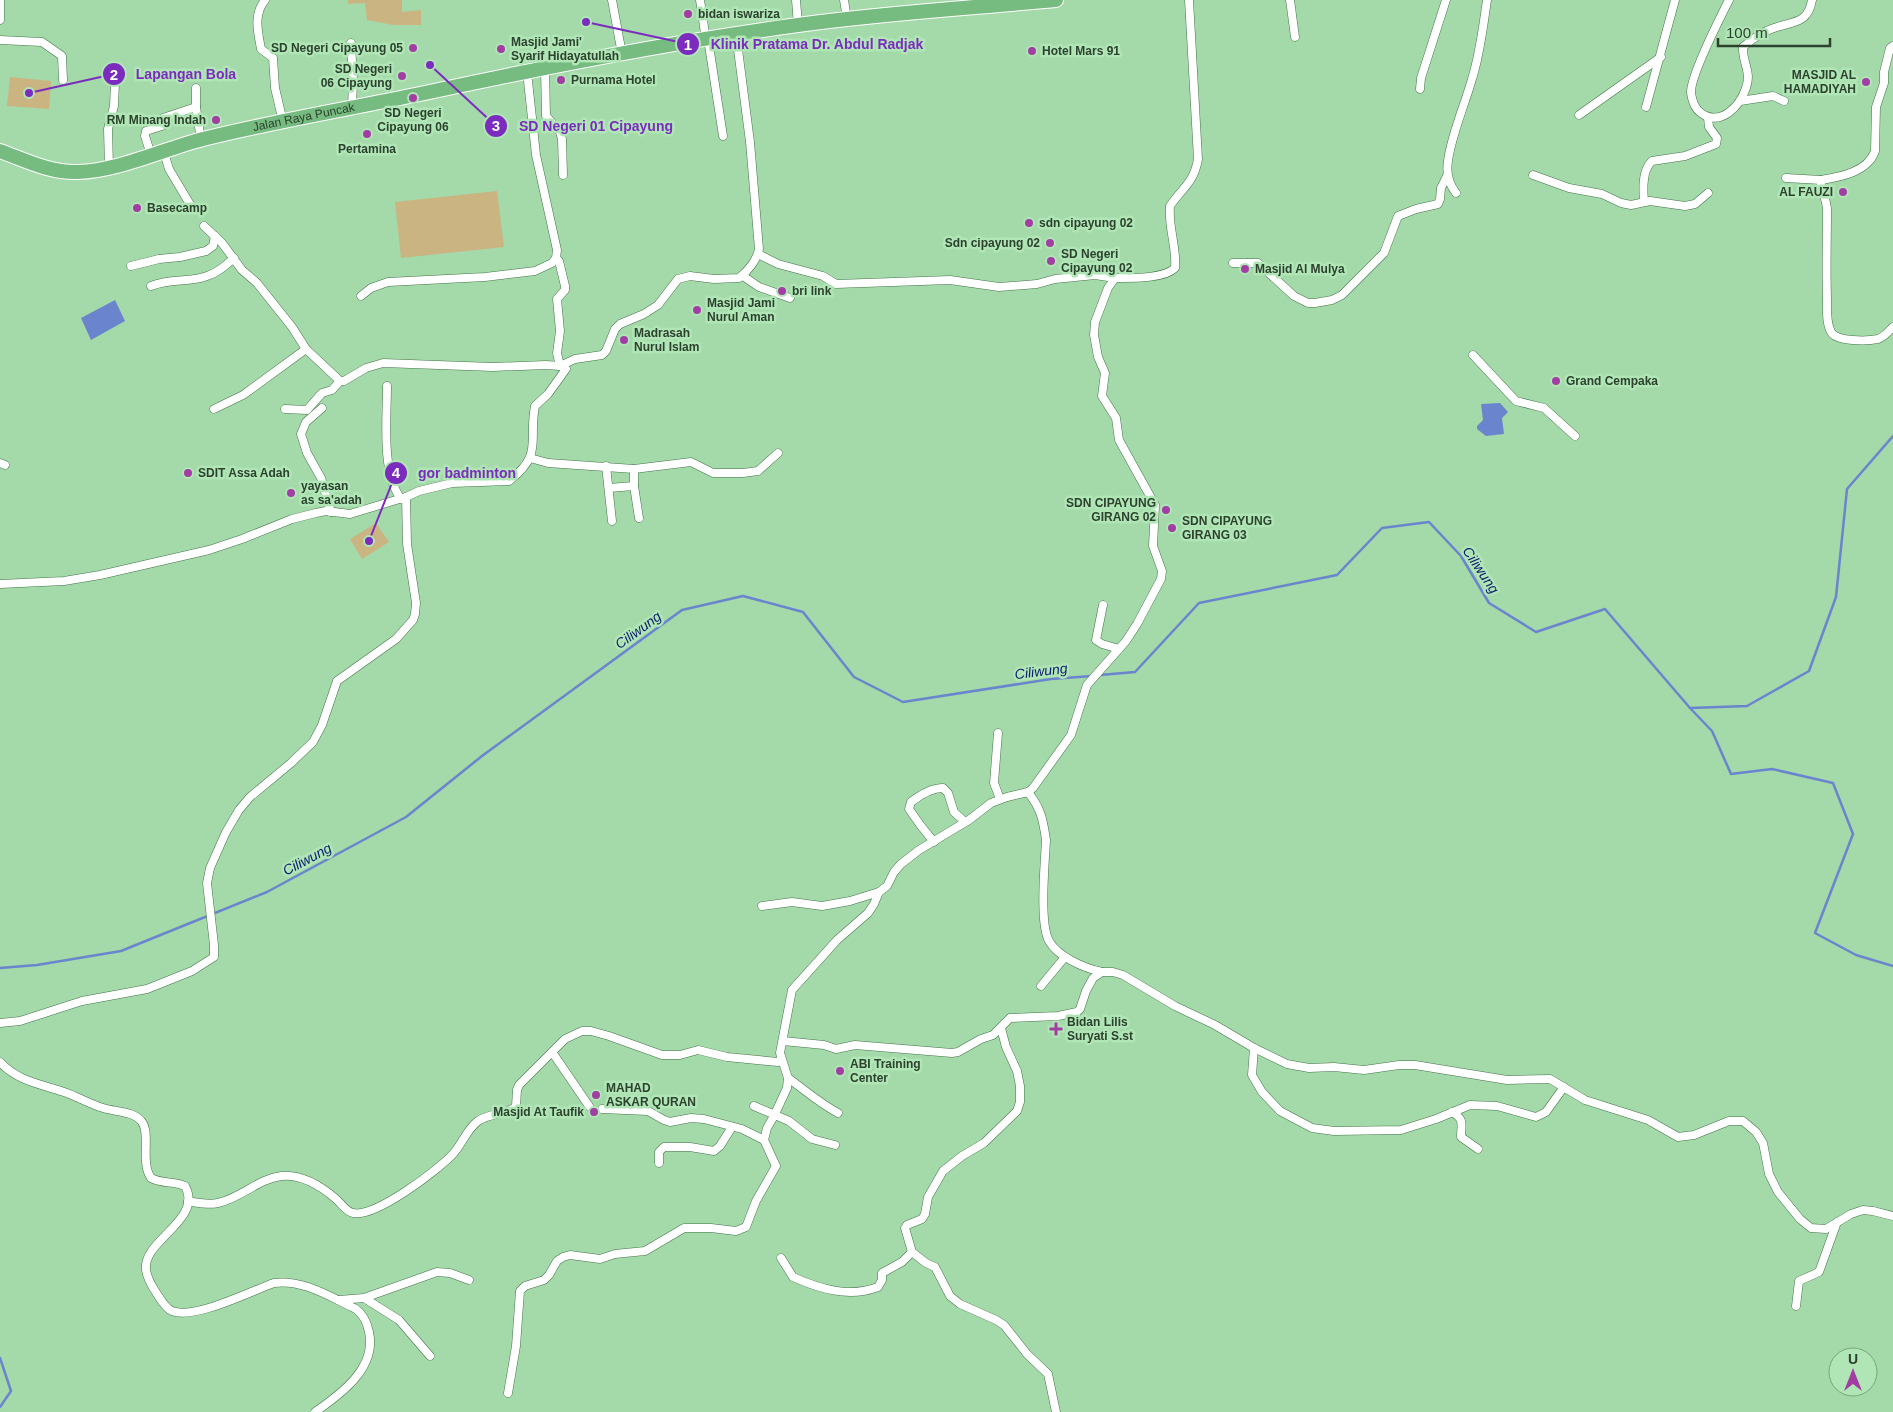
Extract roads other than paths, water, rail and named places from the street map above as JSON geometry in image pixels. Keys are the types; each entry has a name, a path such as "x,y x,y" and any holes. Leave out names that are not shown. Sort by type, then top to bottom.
{"highway":[{"name":"Jalan Raya Puncak","path":"0,151 47,168 66,172 91,171 201,140 545,68 622,54 798,25 1056,0"}],"street":[{"path":"0,0 0,20"},
{"path":"265,0 259,7 257,21 259,40 261,49 274,58 275,88 283,122"},
{"path":"612,0 622,54"},
{"path":"700,0 723,136"},
{"path":"796,0 798,25"},
{"path":"844,0 847,19"},
{"path":"758,254 778,264 823,276 836,284 950,280 999,287 1037,284 1055,279 1096,275 1115,278 1146,277 1171,271 1176,268 1175,252 1170,232 1170,206 1188,185 1196,168 1198,158 1189,0"},
{"path":"1290,0 1295,37"},
{"path":"1420,89 1421,78 1446,0"},
{"path":"1233,263 1258,263 1294,296 1308,303 1332,300 1342,295 1384,252 1398,216 1416,208 1438,204 1441,188 1447,176 1448,160 1480,46 1487,0"},
{"path":"1646,108 1675,0"},
{"path":"1729,0 1694,80 1691,91 1698,111 1708,118 1718,118 1740,102 1773,96 1784,101"},
{"path":"1740,102 1749,78 1748,69 1743,58 1743,47 1771,28 1800,21 1807,15 1812,0"},
{"path":"560,366 575,359 602,355 606,351 615,329 620,324 644,314 658,305 678,278 690,276 714,279 739,278 749,269 758,254 750,142 736,34"},
{"path":"0,40 46,43 62,56 63,80"},
{"path":"350,43 353,80 352,108"},
{"path":"1786,178 1821,180 1845,176 1868,163 1874,156 1876,107 1884,83 1884,72 1890,48 1893,46"},
{"path":"1579,114 1661,57"},
{"path":"545,68 546,116 560,132 562,138 563,175"},
{"path":"361,296 370,288 388,282 485,277 525,272 547,266 556,258 557,250 536,154 527,72"},
{"path":"109,167 108,129 114,106 115,82"},
{"path":"196,88 196,107 201,140"},
{"path":"151,155 145,136 146,131 166,125 163,118 196,107"},
{"path":"1644,202 1643,188 1647,168 1652,161 1685,156 1716,144 1717,138 1708,127 1708,118"},
{"path":"166,156 169,169 191,206"},
{"path":"1533,175 1569,188 1602,194 1626,204 1635,205 1650,200 1685,206 1695,204 1708,193"},
{"path":"1447,176 1451,187 1456,193"},
{"path":"1821,180 1820,186 1827,207 1826,284 1830,331 1833,336 1841,339 1867,340 1878,339 1893,327"},
{"path":"204,226 216,236 242,270 257,283 284,316 306,349 340,381"},
{"path":"132,266 206,251 213,246 216,236"},
{"path":"151,286 168,280 205,277 217,272 234,258"},
{"path":"556,258 559,261 565,286 565,290 557,299 560,331 557,353 560,366"},
{"path":"742,276 759,287 790,298"},
{"path":"762,906 792,902 822,906 850,901 878,892 887,886 894,872 901,864 986,806 1000,799 1028,792 1048,769 1071,735 1087,685 1138,624 1162,574 1153,546 1156,505 1119,440 1116,418 1102,396 1105,373 1098,357 1094,335 1095,322 1108,288 1115,278"},
{"path":"214,410 243,395 306,349"},
{"path":"1473,355 1516,401 1544,408 1575,436"},
{"path":"0,584 64,581 100,575 209,550 292,519 316,513 350,514 403,498 418,491 452,483 509,481 530,458 534,446 535,406 548,394 566,370 560,366 546,364 493,367 383,363 366,368 344,381 340,381 332,390 322,393 307,410 285,409"},
{"path":"0,1023 20,1021 82,1002 147,990 181,976 214,957 207,883 210,868 226,832 239,810 255,793 313,742 322,725 337,681 396,639 413,620 415,614 416,604 406,544 403,498 392,485 389,465 387,386"},
{"path":"322,408 306,422 302,434 307,453 321,478 331,512"},
{"path":"530,458 548,463 634,469 690,462 713,473 758,472 778,453"},
{"path":"606,466 612,521"},
{"path":"634,469 638,518"},
{"path":"608,488 634,486"},
{"path":"1103,605 1096,640 1102,644 1119,649"},
{"path":"998,733 994,783 1000,799"},
{"path":"934,842 909,809 911,802 916,798 935,789 943,788 948,792 954,812 965,822"},
{"path":"1028,792 1039,807 1046,840 1044,912 1046,934 1051,944 1066,957 1092,970 1124,975 1175,1006 1215,1025 1254,1048 1288,1064 1302,1068 1334,1067 1370,1070 1399,1065 1415,1065 1507,1080 1550,1079 1592,1103 1648,1120 1678,1137 1694,1135 1728,1121 1743,1121 1756,1132 1763,1143 1769,1174 1774,1185 1805,1225 1818,1230 1826,1229 1851,1214 1863,1210 1893,1216"},
{"path":"508,1393 516,1346 519,1295 522,1288 544,1280 562,1256 600,1258 615,1254 645,1251 684,1228 711,1228 736,1231 744,1229 756,1200 776,1166 764,1140 766,1128 786,1093 788,1078 781,1059 780,1049 792,990 832,946 868,913 874,904 878,892"},
{"path":"1041,986 1066,957"},
{"path":"782,1041 824,1045 836,1049 855,1045 958,1052 981,1039 993,1035 1012,1017 1058,1016 1077,1012 1091,982 1102,972"},
{"path":"1001,1028 1006,1047 1017,1071 1020,1086 1020,1102 1017,1112 984,1143 943,1170 928,1197 925,1214 922,1218 907,1224 905,1228 912,1252 926,1263 935,1267 943,1284 954,1300 999,1322 1027,1354 1048,1374 1056,1412"},
{"path":"188,1201 210,1204 220,1202 266,1180 286,1176 304,1179 315,1184 351,1213 358,1214 370,1211 394,1198 441,1166 454,1153 470,1129 479,1120 492,1114 515,1108 516,1090 519,1085 571,1035 582,1031 591,1031 609,1036 662,1055 680,1055 698,1050 759,1061 778,1062 781,1059"},
{"path":"1254,1048 1252,1075 1262,1092 1280,1111 1312,1128 1334,1131 1402,1130 1436,1119 1465,1106 1483,1105 1504,1108 1536,1118 1546,1112 1564,1087"},
{"path":"552,1052 589,1106"},
{"path":"0,1062 14,1074 28,1081 66,1093 99,1107 126,1113 138,1119 145,1128 145,1158 148,1175 158,1181 178,1183 186,1186 188,1201 182,1218 154,1249 146,1266 147,1275 155,1291 169,1309 181,1313 200,1311 266,1285 284,1282 304,1285 356,1308 365,1318 370,1339 364,1366 352,1382 315,1412"},
{"path":"788,1078 816,1100 838,1113"},
{"path":"754,1106 792,1124 812,1139 835,1145"},
{"path":"602,1110 648,1111 666,1121 696,1119 732,1127 764,1140"},
{"path":"1452,1112 1460,1117 1462,1122 1461,1138 1478,1149"},
{"path":"658,1162 659,1152 664,1147 690,1147 714,1150 720,1146 732,1127"},
{"path":"1796,1306 1799,1281 1819,1272 1837,1222"},
{"path":"781,1258 793,1277 831,1291 843,1293 869,1291 878,1287 882,1280 882,1273 902,1262 912,1252"},
{"path":"338,1300 364,1298 437,1272 450,1273 469,1280"},
{"path":"364,1298 399,1320 430,1356"}],"water":[{"path":"115,300 125,321 91,340 81,318"},
{"path":"1500,403 1508,412 1502,418 1504,434 1486,436 1477,429 1477,426 1483,420 1481,404"}],"waterway":[{"name":"Ciliwung","path":"1100,675 1135,672 1199,603 1337,575 1382,528 1429,522 1461,556 1489,603 1536,632 1605,609 1690,708 1747,706 1809,671 1836,597 1847,489 1893,436"},
{"name":"Ciliwung","path":"0,968 37,965 121,951 267,892 406,817 482,756 682,610 743,596 803,612 854,677 903,702 1051,679 1092,676"},
{"path":"1690,708 1712,731 1731,774 1772,769 1833,783 1853,834 1815,933 1856,955 1893,966"},
{"path":"0,1358 11,1391 0,1407"}],"place":[{"name":"bidan iswariza","path":"688,14"},
{"name":"Klinik Pratama Dr. Abdul Radjak","path":"586,22"},
{"name":"SD Negeri Cipayung 05","path":"413,48"},
{"name":"Masjid Jami' Syarif Hidayatullah","path":"501,49"},
{"name":"Hotel Mars 91","path":"1032,51"},
{"name":"SD Negeri 01 Cipayung","path":"430,65"},
{"name":"SD Negeri 06 Cipayung","path":"402,76"},
{"name":"Purnama Hotel","path":"561,80"},
{"name":"MASJID AL HAMADIYAH","path":"1866,82"},
{"name":"Lapangan Bola","path":"29,93"},
{"name":"SD Negeri Cipayung 06","path":"413,98"},
{"name":"RM Minang Indah","path":"216,120"},
{"name":"Pertamina","path":"367,134"},
{"name":"AL FAUZI","path":"1843,192"},
{"name":"Basecamp","path":"137,208"},
{"name":"sdn cipayung 02","path":"1029,223"},
{"name":"Sdn cipayung 02","path":"1050,243"},
{"name":"SD Negeri Cipayung 02","path":"1051,261"},
{"name":"Masjid Al Mulya","path":"1245,269"},
{"name":"bri link","path":"782,291"},
{"name":"Masjid Jami Nurul Aman","path":"697,310"},
{"name":"Madrasah Nurul Islam","path":"624,340"},
{"name":"Grand Cempaka","path":"1556,381"},
{"name":"SDIT Assa Adah","path":"188,473"},
{"name":"yayasan as sa'adah","path":"291,493"},
{"name":"SDN CIPAYUNG GIRANG 02","path":"1166,510"},
{"name":"SDN CIPAYUNG GIRANG 03","path":"1172,528"},
{"name":"gor badminton","path":"369,541"},
{"name":"Bidan Lilis Suryati S.st","path":"1056,1029"},
{"name":"ABI Training Center","path":"840,1071"},
{"name":"MAHAD ASKAR QURAN","path":"596,1095"},
{"name":"Masjid At Taufik","path":"594,1112"}]}
